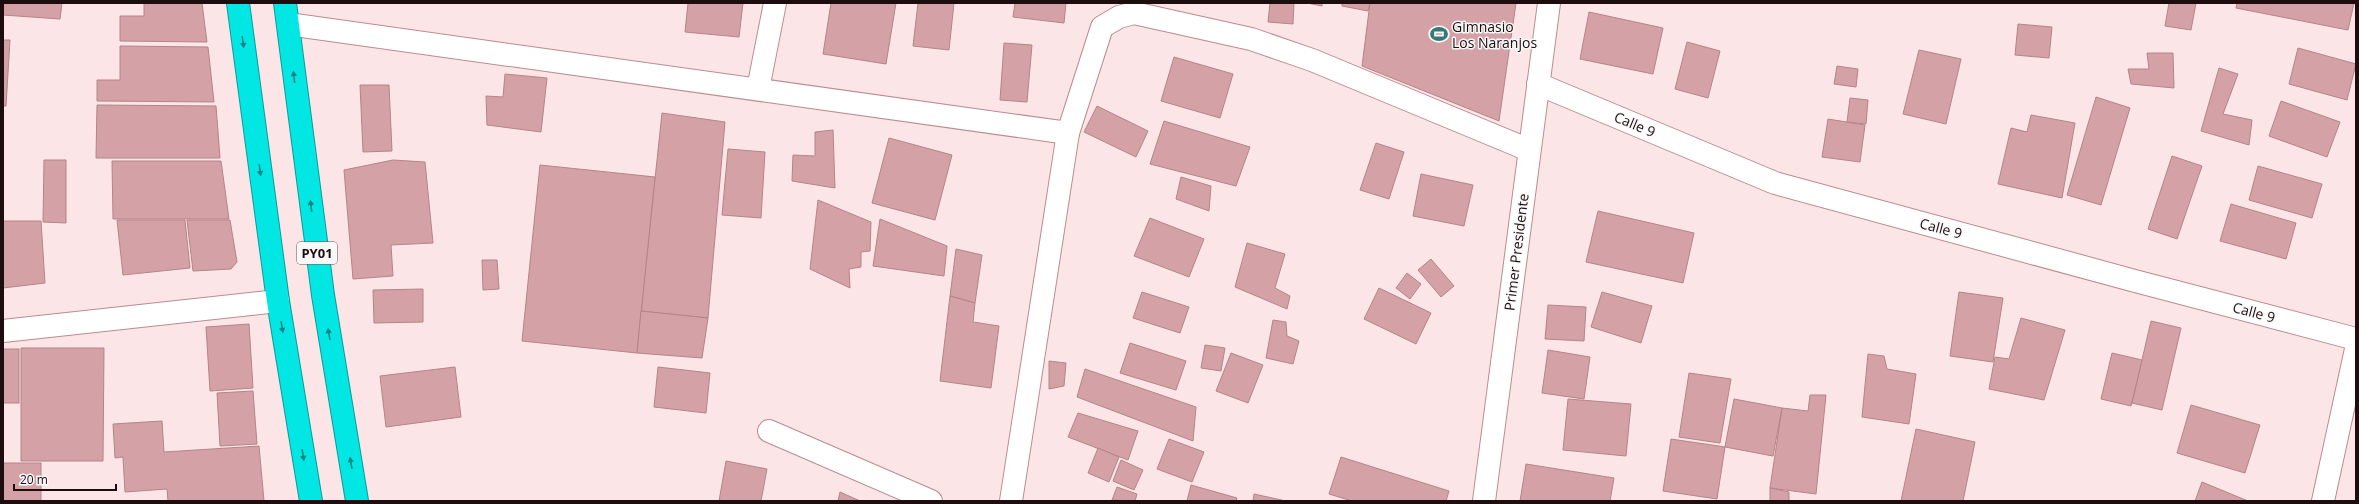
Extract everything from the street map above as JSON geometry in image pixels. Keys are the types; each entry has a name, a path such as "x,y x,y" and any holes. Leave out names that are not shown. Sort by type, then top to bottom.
{"highway":[{"path":"238,3 278,301 310,501"},
{"name":"PY01","path":"286,13 323,295 358,501"}],"street":[{"path":"758,89 776,3"},
{"name":"Primer Presidente","path":"1484,501 1548,3"},
{"path":"286,13 758,89 1068,133"},
{"path":"1011,501 1068,133 1102,27 1119,18 1134,14 1251,39 1312,60 1529,150"},
{"name":"Calle 9","path":"1538,84 1775,183 2135,281 2356,339"},
{"path":"3,332 278,301"},
{"path":"2323,501 2356,349"},
{"path":"769,431 931,501"}],"building":[{"path":"3,3 62,3 60,19 3,15"},
{"path":"144,3 202,3 207,42 120,41 120,16 144,16"},
{"path":"688,3 743,3 739,37 685,32"},
{"path":"831,3 896,3 886,64 823,54"},
{"path":"918,3 954,3 949,50 913,46"},
{"path":"1015,3 1066,3 1064,23 1013,17"},
{"path":"1270,3 1294,3 1293,24 1268,22"},
{"path":"1307,3 1322,3 1322,6"},
{"path":"1342,3 1370,3 1368,11 1342,6"},
{"name":"Gimnasio Los Naranjos","path":"1370,3 1516,3 1499,121 1362,66"},
{"path":"2169,3 2196,3 2191,30 2165,26"},
{"path":"2237,3 2354,3 2348,30 2236,8"},
{"path":"1589,12 1663,28 1653,74 1580,59"},
{"path":"2018,24 2052,27 2049,58 2015,55"},
{"path":"3,40 10,40 6,106 3,106"},
{"path":"1687,42 1720,51 1708,98 1675,89"},
{"path":"1004,43 1032,45 1027,102 1000,100"},
{"path":"120,46 208,47 214,102 97,101 97,80 120,80"},
{"path":"2298,48 2356,64 2347,100 2289,84"},
{"path":"1919,50 1961,59 1946,124 1903,114"},
{"path":"2147,53 2173,53 2174,88 2131,84 2128,69 2149,69"},
{"path":"1174,57 1233,74 1220,118 1161,101"},
{"path":"1837,66 1858,69 1856,87 1834,84"},
{"path":"2219,68 2238,74 2223,114 2252,120 2249,145 2201,131"},
{"path":"505,74 547,78 541,132 487,125 486,96 503,97"},
{"path":"360,85 389,85 392,151 363,152"},
{"path":"2096,97 2130,108 2101,205 2067,195"},
{"path":"1850,98 1868,100 1866,124 1847,122"},
{"path":"2281,101 2340,122 2327,157 2269,136"},
{"path":"97,105 216,106 220,158 96,158"},
{"path":"1097,106 1148,131 1136,157 1084,132"},
{"path":"662,113 725,122 708,318 641,311"},
{"path":"2031,115 2075,123 2062,198 1998,184 2011,128 2027,132"},
{"path":"1828,119 1865,125 1860,162 1822,157"},
{"path":"1164,121 1250,147 1236,186 1150,164"},
{"path":"833,130 835,188 792,181 793,155 815,156 815,132"},
{"path":"889,138 952,155 935,220 872,203"},
{"path":"1376,143 1404,152 1389,199 1360,190"},
{"path":"728,149 765,152 761,218 722,215"},
{"path":"2172,156 2202,166 2177,239 2148,229"},
{"path":"44,160 66,160 66,223 43,222"},
{"path":"393,160 425,162 433,243 391,245 393,276 353,279 344,170"},
{"path":"112,161 221,161 229,219 113,219"},
{"path":"540,165 655,177 637,353 522,341"},
{"path":"2258,166 2322,184 2312,218 2249,200"},
{"path":"1421,174 1473,185 1464,226 1413,216"},
{"path":"1181,177 1211,186 1209,211 1176,199"},
{"path":"818,200 871,222 870,251 861,252 861,267 849,269 850,288 810,269"},
{"path":"2231,204 2296,223 2286,259 2220,241"},
{"path":"1598,211 1694,233 1683,283 1586,262"},
{"path":"1150,218 1204,239 1189,277 1134,256"},
{"path":"880,219 947,246 944,276 873,266"},
{"path":"117,220 185,220 190,268 123,275"},
{"path":"187,220 230,220 237,262 231,269 193,271"},
{"path":"3,221 41,221 45,283 3,288"},
{"path":"1247,243 1285,254 1275,288 1290,296 1287,309 1235,287"},
{"path":"956,249 982,255 975,303 950,296"},
{"path":"1431,259 1454,286 1441,297 1418,270"},
{"path":"482,260 497,260 499,289 483,290"},
{"path":"1407,273 1421,284 1410,299 1396,288"},
{"path":"1379,288 1431,313 1416,344 1364,319"},
{"path":"423,289 423,322 374,323 373,290"},
{"path":"1142,292 1189,307 1180,333 1133,318"},
{"path":"1602,292 1652,306 1641,343 1591,327"},
{"path":"1959,292 2003,298 1993,362 1950,356"},
{"path":"950,296 975,303 973,322 999,326 991,388 940,381"},
{"path":"1548,305 1586,307 1584,341 1545,339"},
{"path":"641,311 708,318 702,358 637,353"},
{"path":"2021,318 2065,330 2044,400 1989,389 1995,357 2009,359"},
{"path":"1273,320 1286,322 1287,336 1299,341 1293,364 1266,358"},
{"path":"2151,321 2181,328 2162,410 2132,403"},
{"path":"249,324 253,388 210,391 206,327"},
{"path":"1130,343 1186,361 1176,390 1120,373"},
{"path":"1205,345 1225,348 1221,371 1201,368"},
{"path":"21,348 104,348 103,461 21,461"},
{"path":"3,349 19,349 19,403 3,403"},
{"path":"1548,350 1590,357 1584,399 1542,393"},
{"path":"1231,353 1263,365 1248,403 1216,391"},
{"path":"2112,353 2142,360 2131,406 2101,399"},
{"path":"1868,354 1884,356 1887,369 1916,374 1909,424 1862,417"},
{"path":"1049,361 1066,363 1064,386 1049,389"},
{"path":"455,367 461,417 386,427 380,376"},
{"path":"658,367 710,373 706,413 654,407"},
{"path":"1085,369 1196,407 1193,441 1077,397"},
{"path":"1689,373 1731,379 1720,443 1679,437"},
{"path":"253,391 257,444 220,446 217,393"},
{"path":"1810,395 1826,395 1816,494 1770,488 1782,408 1808,411"},
{"path":"1568,399 1631,404 1626,456 1563,450"},
{"path":"1734,399 1782,408 1773,456 1725,447"},
{"path":"2191,405 2260,425 2245,473 2177,453"},
{"path":"1078,413 1138,431 1128,460 1068,437"},
{"path":"162,421 164,452 259,446 264,501 168,501 167,489 125,492 123,457 115,458 113,424"},
{"path":"1916,429 1975,442 1963,501 1901,501"},
{"path":"1169,439 1204,452 1192,482 1157,469"},
{"path":"1671,439 1725,447 1717,499 1663,491"},
{"path":"1098,448 1119,457 1109,482 1088,473"},
{"path":"1341,457 1449,491 1446,501 1352,501 1329,494"},
{"path":"1121,460 1143,470 1134,490 1113,481"},
{"path":"726,461 767,469 761,501 719,501"},
{"path":"3,463 41,463 41,501 3,501"},
{"path":"1526,464 1614,478 1610,501 1520,501"},
{"path":"2202,482 2248,501 2195,501"},
{"path":"1191,485 1237,498 1236,501 1187,501"},
{"path":"1117,487 1137,494 1135,501 1112,500"},
{"path":"1770,488 1789,492 1789,501 1770,501"},
{"path":"840,492 860,501 838,501"},
{"path":"1254,494 1286,501 1253,501"}],"place":[{"name":"Gimnasio Los Naranjos","path":"1439,34"}]}
